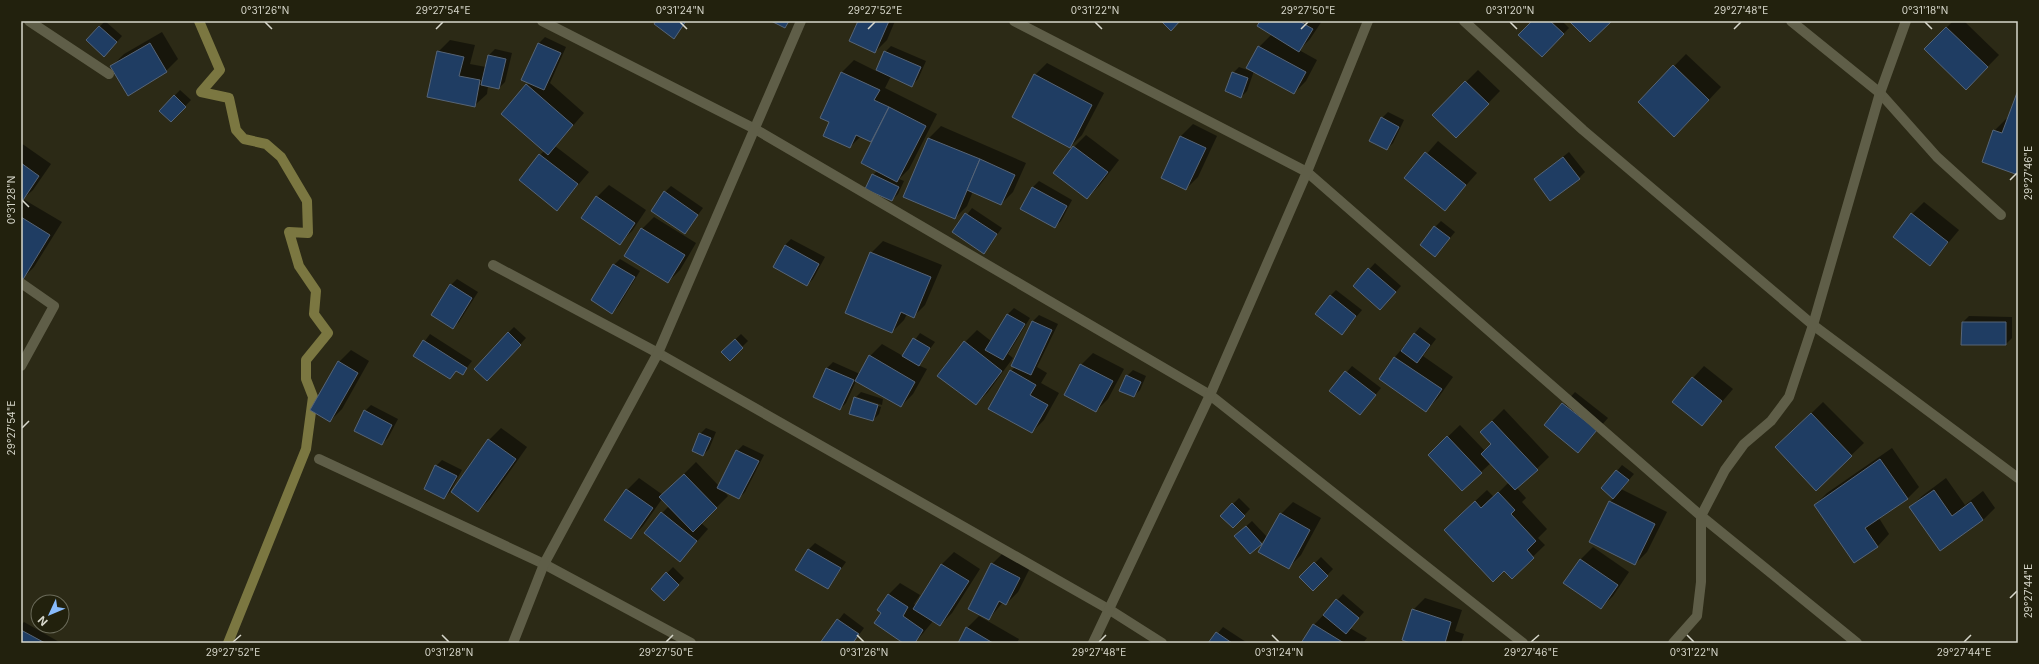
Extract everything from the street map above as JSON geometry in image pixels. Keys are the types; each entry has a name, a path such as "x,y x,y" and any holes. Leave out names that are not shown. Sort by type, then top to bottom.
{"street":[{"path":"29,21 109,74"},
{"path":"542,21 755,129 1210,394 1523,643"},
{"path":"513,643 544,564 658,353 801,21"},
{"path":"1014,21 1307,172 1700,516 1857,643"},
{"path":"1093,643 1110,610 1210,394 1307,172 1368,21"},
{"path":"1464,21 1583,130 1813,325 2018,478"},
{"path":"1791,21 1880,93 1937,157 2001,215"},
{"path":"1673,643 1697,616 1701,582 1700,516 1725,470 1744,444 1771,421 1789,397 1813,325 1880,93 1906,21"},
{"path":"493,265 658,353 1110,610 1162,643"},
{"path":"21,283 54,306 21,366"},
{"path":"319,459 544,564 691,643"}],"building":[{"path":"656,21 686,21 674,39 654,24"},
{"path":"771,21 789,21 785,28"},
{"path":"858,21 889,21 875,53 849,41"},
{"path":"1161,21 1180,21 1171,31"},
{"path":"1260,21 1299,21 1313,29 1299,52 1257,26"},
{"path":"1532,21 1550,21 1564,34 1542,57 1518,35"},
{"path":"1569,21 1612,21 1590,42"},
{"path":"99,26 117,42 104,57 86,40"},
{"path":"1946,27 1988,67 1966,90 1924,49"},
{"path":"150,43 167,72 128,96 110,66"},
{"path":"538,43 561,53 544,90 521,80"},
{"path":"1258,46 1306,72 1294,94 1246,68"},
{"path":"437,51 464,57 459,76 480,80 475,107 427,97"},
{"path":"884,51 921,67 912,87 876,70"},
{"path":"488,55 506,59 499,89 481,85"},
{"path":"1673,65 1709,100 1674,137 1638,102"},
{"path":"841,72 880,90 874,100 889,107 871,142 856,135 850,148 823,136 829,122 820,118"},
{"path":"1232,72 1248,78 1241,98 1225,91"},
{"path":"1034,74 1092,105 1070,148 1012,117"},
{"path":"1465,81 1489,104 1456,138 1432,115"},
{"path":"526,84 573,125 548,155 501,114"},
{"path":"2018,90 2018,175 1982,162 1993,130 2002,133"},
{"path":"174,95 186,107 171,122 159,111"},
{"path":"889,107 926,126 897,182 861,163"},
{"path":"1381,117 1399,127 1387,150 1369,141"},
{"path":"1180,136 1206,148 1186,190 1161,178"},
{"path":"928,138 980,159 955,219 903,197"},
{"path":"1073,146 1108,172 1087,199 1053,173"},
{"path":"1425,152 1466,185 1445,211 1404,178"},
{"path":"539,154 578,184 557,211 519,180"},
{"path":"1563,157 1580,179 1550,201 1534,179"},
{"path":"980,159 1015,175 1001,205 967,190"},
{"path":"21,163 39,176 21,203"},
{"path":"872,174 899,187 892,201 865,189"},
{"path":"1032,187 1067,206 1055,228 1020,209"},
{"path":"664,191 698,215 685,234 651,211"},
{"path":"596,196 635,223 620,245 581,218"},
{"path":"965,213 997,234 984,254 952,232"},
{"path":"1911,213 1948,242 1930,266 1893,237"},
{"path":"21,217 50,235 22,281 21,280"},
{"path":"1434,226 1450,238 1435,257 1420,245"},
{"path":"641,228 685,255 668,283 624,256"},
{"path":"785,245 819,264 807,286 773,267"},
{"path":"870,252 931,277 914,318 901,312 892,333 845,313"},
{"path":"613,264 635,277 612,314 591,300"},
{"path":"1368,268 1396,292 1380,310 1353,286"},
{"path":"450,284 472,298 453,329 431,315"},
{"path":"1330,295 1356,316 1342,335 1315,314"},
{"path":"1007,314 1025,324 1003,360 985,350"},
{"path":"1032,321 1052,330 1031,375 1011,366"},
{"path":"1962,322 2006,322 2006,345 1961,345"},
{"path":"508,332 521,345 487,381 474,369"},
{"path":"1414,333 1430,345 1417,363 1401,351"},
{"path":"913,338 930,348 919,366 902,356"},
{"path":"735,339 743,348 730,361 721,352"},
{"path":"423,340 467,368 463,375 456,371 450,379 413,356"},
{"path":"964,341 1002,371 976,405 937,376"},
{"path":"869,355 915,382 901,407 855,381"},
{"path":"1394,357 1442,389 1426,412 1379,379"},
{"path":"338,361 358,373 330,422 310,410"},
{"path":"1080,364 1113,381 1096,412 1064,395"},
{"path":"826,368 854,380 840,410 813,397"},
{"path":"1010,370 1036,385 1030,395 1048,405 1032,433 988,409"},
{"path":"1345,371 1376,395 1360,415 1329,391"},
{"path":"1126,375 1141,382 1134,397 1119,391"},
{"path":"1692,377 1722,401 1702,426 1672,402"},
{"path":"854,397 878,405 873,421 849,414"},
{"path":"1562,403 1597,430 1578,453 1544,425"},
{"path":"364,410 392,425 382,445 354,431"},
{"path":"1811,413 1852,456 1816,491 1775,447"},
{"path":"1492,421 1538,470 1515,490 1481,454 1491,444 1480,432"},
{"path":"699,433 711,438 703,456 692,451"},
{"path":"1447,436 1482,473 1462,491 1428,455"},
{"path":"488,439 516,459 478,512 451,492"},
{"path":"736,450 759,461 739,499 717,488"},
{"path":"1880,459 1908,499 1865,528 1878,547 1854,563 1814,505"},
{"path":"435,465 457,476 444,499 424,489"},
{"path":"1616,470 1629,480 1613,499 1601,488"},
{"path":"684,474 717,508 693,532 659,497"},
{"path":"626,489 653,508 631,539 604,520"},
{"path":"1934,490 1952,516 1971,502 1983,520 1940,551 1909,507"},
{"path":"1498,492 1515,510 1511,514 1536,541 1527,550 1534,558 1512,579 1504,571 1493,582 1444,530 1475,501 1481,508"},
{"path":"1609,501 1655,524 1635,565 1589,542"},
{"path":"1232,503 1245,516 1233,528 1220,516"},
{"path":"661,512 697,541 680,562 644,533"},
{"path":"1280,513 1310,530 1289,569 1258,552"},
{"path":"1246,526 1262,544 1250,554 1234,536"},
{"path":"808,549 841,568 828,589 795,570"},
{"path":"1580,559 1618,585 1601,609 1563,583"},
{"path":"1314,562 1328,576 1313,591 1299,577"},
{"path":"991,563 1020,578 1006,605 999,601 989,620 968,609"},
{"path":"941,564 969,581 940,626 913,609"},
{"path":"666,572 679,585 664,601 651,589"},
{"path":"888,594 908,607 903,616 923,630 915,643 903,643 874,623 881,613 877,610"},
{"path":"1336,599 1359,618 1346,634 1323,615"},
{"path":"1412,609 1451,622 1445,643 1410,643 1402,640"},
{"path":"837,619 859,634 853,643 820,643"},
{"path":"1313,624 1344,643 1301,643"},
{"path":"966,627 993,643 958,643"},
{"path":"21,630 45,643 21,643"},
{"path":"1216,632 1232,643 1208,643"}],"waterway":[{"path":"199,21 220,70 201,92 229,98 236,130 244,139 266,144 281,157 307,201 308,233 289,232 299,266 316,291 314,314 328,333 306,360 306,379 313,397 306,449 228,643"}]}
